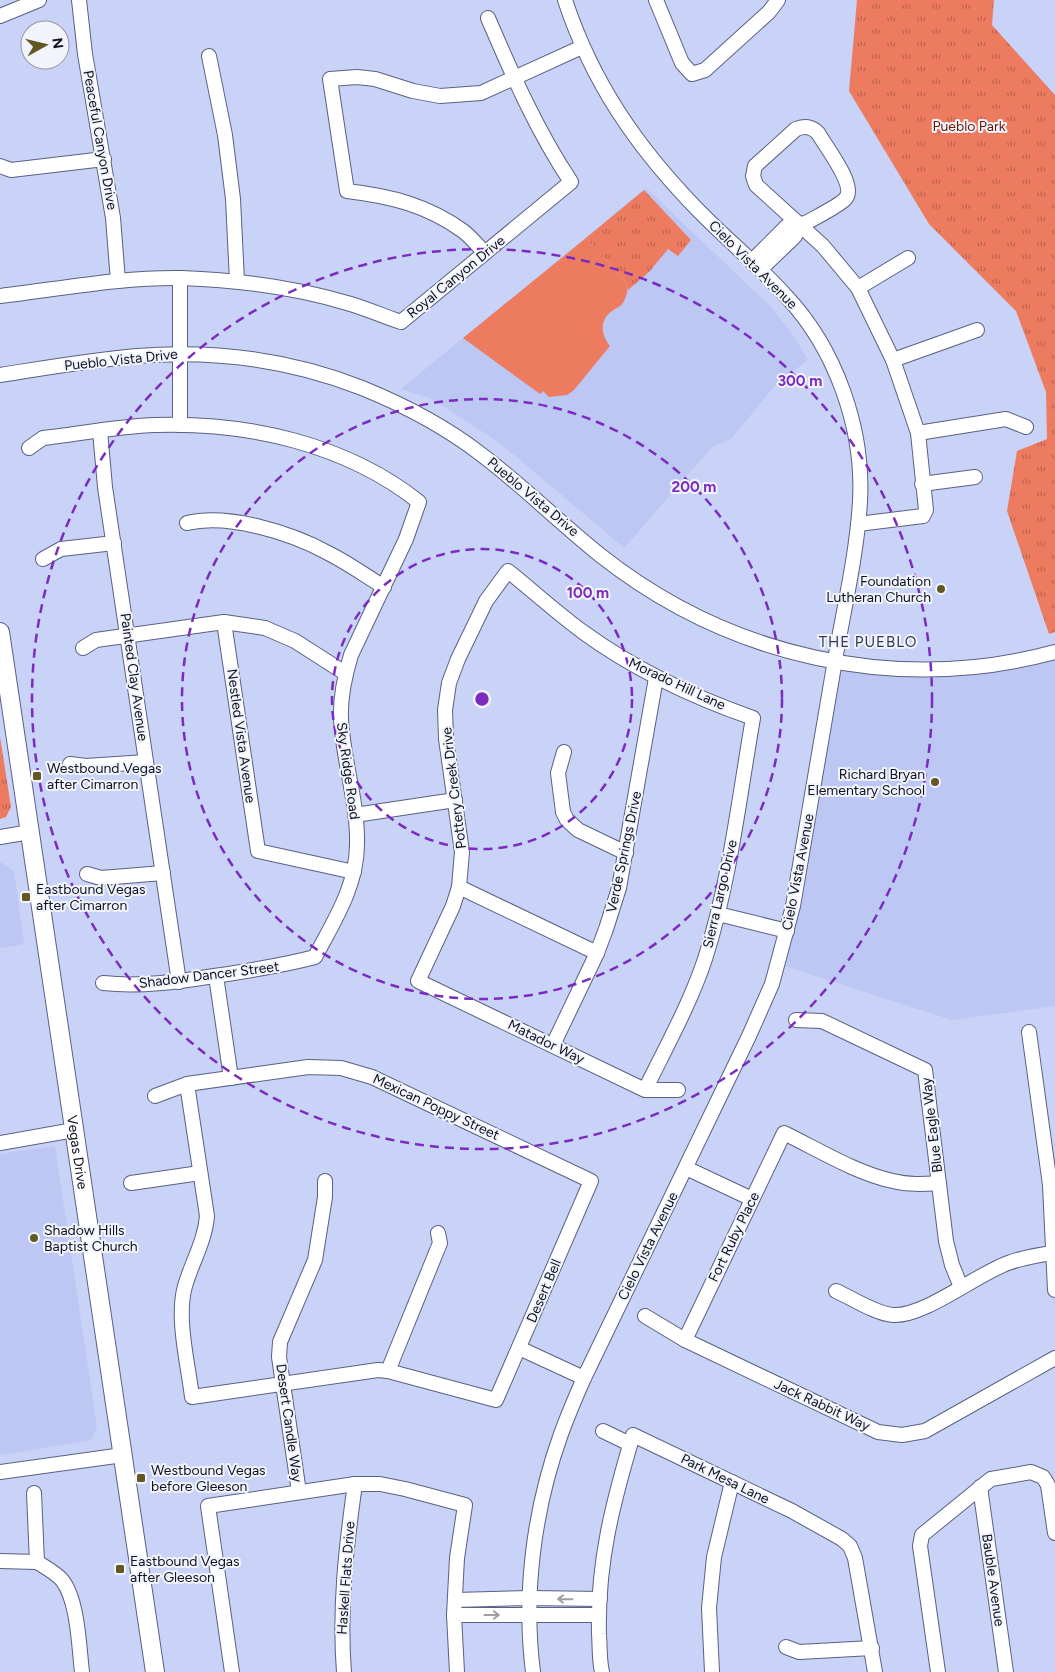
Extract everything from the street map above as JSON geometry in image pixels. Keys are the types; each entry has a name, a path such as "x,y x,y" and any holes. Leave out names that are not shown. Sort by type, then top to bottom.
{"main road":[{"name":"Vegas Drive","path":"0,632 155,1672"}],"street":[{"path":"0,16 39,0"},
{"name":"Peaceful Canyon Drive","path":"79,0 85,54 114,218 118,281"},
{"name":"Cielo Vista Avenue","path":"533,1672 530,1598 538,1527 548,1478 561,1435 584,1378 749,1036 772,984 788,931 858,524 860,487 856,438 847,403 837,377 816,336 788,298 692,203 648,155 627,127 608,97 582,47 565,0"},
{"path":"656,0 682,63 692,74 705,70 769,12 778,0"},
{"path":"488,18 514,78"},
{"path":"485,253 464,232 440,216 418,206 383,196 347,191 330,78 357,77 375,79 413,91 440,96 481,93 582,47"},
{"path":"209,56 225,136 233,199 237,281"},
{"name":"Royal Canyon Drive","path":"0,296 118,281 180,278 237,281 287,288 347,303 401,322 571,182 554,157 514,78"},
{"path":"756,266 757,256 777,245 787,226 799,224 806,223 845,200 849,192 847,182 814,129 808,127 796,129 755,166 752,176 756,185 799,224 824,246 858,288 893,360 918,434 926,510 923,516 858,524"},
{"path":"0,166 11,170 104,159"},
{"path":"858,288 908,258"},
{"path":"29,448 42,438 154,425 180,425 180,278"},
{"path":"893,360 977,330"},
{"name":"Pueblo Vista Drive","path":"0,375 109,359 180,354 221,355 296,367 362,388 431,421 481,454 598,554 634,580 669,602 709,622 752,640 794,653 835,662 898,670 956,669 1007,662 1055,652"},
{"path":"918,434 1006,418 1026,427"},
{"name":"Sky Ridge Road","path":"180,425 226,427 262,433 315,447 370,469 419,502 406,539 346,673 341,718 355,815 357,844 354,872 346,898 315,957"},
{"name":"Painted Clay Avenue","path":"100,431 127,635 179,982"},
{"path":"922,484 975,477"},
{"path":"187,523 198,520 230,521 258,526 301,540 330,553 384,588"},
{"path":"43,558 60,549 114,543"},
{"name":"Morado Hill Lane","path":"508,571 582,632 628,662 656,678 716,705 753,718"},
{"name":"Pottery Creek Drive","path":"418,981 453,906 459,887 462,852 446,739 445,710 449,683 458,659 486,600 508,571"},
{"path":"83,648 96,640 224,622 265,628 295,641 346,673"},
{"name":"Nestled Vista Avenue","path":"224,622 258,851 354,872"},
{"name":"Verde Springs Drive","path":"553,1045 597,953 619,888 656,678"},
{"name":"Sierra Largo Drive","path":"645,1090 690,994 704,960 718,914 753,718"},
{"path":"564,752 558,773 563,812 567,820 578,830 626,853"},
{"path":"70,764 86,766 146,762"},
{"path":"355,815 455,800"},
{"path":"0,837 30,832"},
{"path":"87,874 101,878 163,873"},
{"path":"459,887 597,953"},
{"path":"718,914 788,931"},
{"name":"Shadow Dancer Street","path":"103,983 122,985 179,982 280,967 315,957"},
{"path":"216,976 231,1078"},
{"name":"Matador Way","path":"418,981 645,1090 678,1090"},
{"name":"Blue Eagle Way","path":"796,1020 822,1020 925,1070 946,1241 952,1265 961,1287"},
{"path":"1029,1032 1050,1186 1055,1290"},
{"name":"Mexican Poppy Street","path":"155,1096 187,1084 308,1067 341,1068 372,1076 591,1181"},
{"path":"187,1084 206,1216 206,1229 185,1287 180,1312 192,1397 378,1370 388,1371 440,1244 438,1233"},
{"path":"0,1143 74,1130"},
{"name":"Fort Ruby Place","path":"685,1340 784,1133 872,1175 894,1182 939,1183"},
{"path":"686,1168 752,1199"},
{"path":"131,1183 200,1173"},
{"name":"Desert Candle Way","path":"299,1492 279,1358 280,1342 314,1260 326,1197 325,1181"},
{"name":"Desert Bell","path":"388,1371 496,1400 591,1181"},
{"path":"836,1291 894,1315 914,1312 1007,1263 1053,1253"},
{"name":"Jack Rabbit Way","path":"645,1316 685,1340 878,1432 902,1436 925,1431 1055,1358"},
{"path":"519,1348 584,1378"},
{"path":"602,1431 630,1444 610,1514 604,1550 598,1615 602,1672"},
{"name":"Park Mesa Lane","path":"630,1444 633,1435 792,1511 842,1539 850,1546 855,1558 872,1648"},
{"path":"0,1472 123,1455"},
{"path":"938,1672 920,1546 922,1535 990,1479 1031,1472 1043,1477 1048,1484 1055,1533"},
{"path":"712,1672 708,1608 714,1557 732,1482"},
{"path":"232,1672 208,1506 355,1484 380,1484 397,1487 465,1505 457,1558 454,1615 458,1672"},
{"name":"Haskell Flats Drive","path":"344,1672 342,1599 347,1539 355,1484"},
{"name":"Bauble Avenue","path":"980,1487 1006,1672"},
{"path":"34,1493 37,1562"},
{"path":"0,1561 37,1562 62,1580 68,1590 77,1622 82,1672"},
{"path":"455,1600 600,1599"},
{"path":"454,1615 598,1615"},
{"path":"786,1647 799,1652 872,1648 875,1672"}],"shaded area":[{"path":"646,188 770,306 791,332 808,360 778,382 731,439 712,447 624,548 518,458 489,436 432,399 401,389"},
{"name":"Richard Bryan Elementary School","path":"1052,653 1055,660 1055,1006 952,1020 778,964 835,662 898,669"},
{"path":"0,862 14,871 24,944 0,948"},
{"name":"Shadow Hills Baptist Church","path":"55,1146 97,1427 91,1440 0,1455 0,1154"}],"green space":[{"name":"Pueblo Park","path":"857,0 994,0 992,25 1055,95 1055,632 1049,634 1007,511 1017,451 1047,439 1046,392 1016,311 929,224 849,91"},
{"path":"644,190 691,240 678,256 668,249 649,272 628,290 628,284 586,238"},
{"path":"586,238 628,284 627,294 621,306 612,311 603,323 603,332 610,346 574,390 567,395 549,397 543,391 540,394 463,338"},
{"path":"0,737 11,807 6,817 0,819"}],"place":[{"name":"Foundation Lutheran Church","path":"941,589"},
{"name":"Westbound Vegas after Cimarron","path":"37,776"},
{"name":"Richard Bryan Elementary School","path":"935,782"},
{"name":"Eastbound Vegas after Cimarron","path":"26,897"},
{"name":"Shadow Hills Baptist Church","path":"34,1238"},
{"name":"Westbound Vegas before Gleeson","path":"141,1478"},
{"name":"Eastbound Vegas after Gleeson","path":"120,1569"}],"district":[{"name":"THE PUEBLO","path":"868,642"}]}
